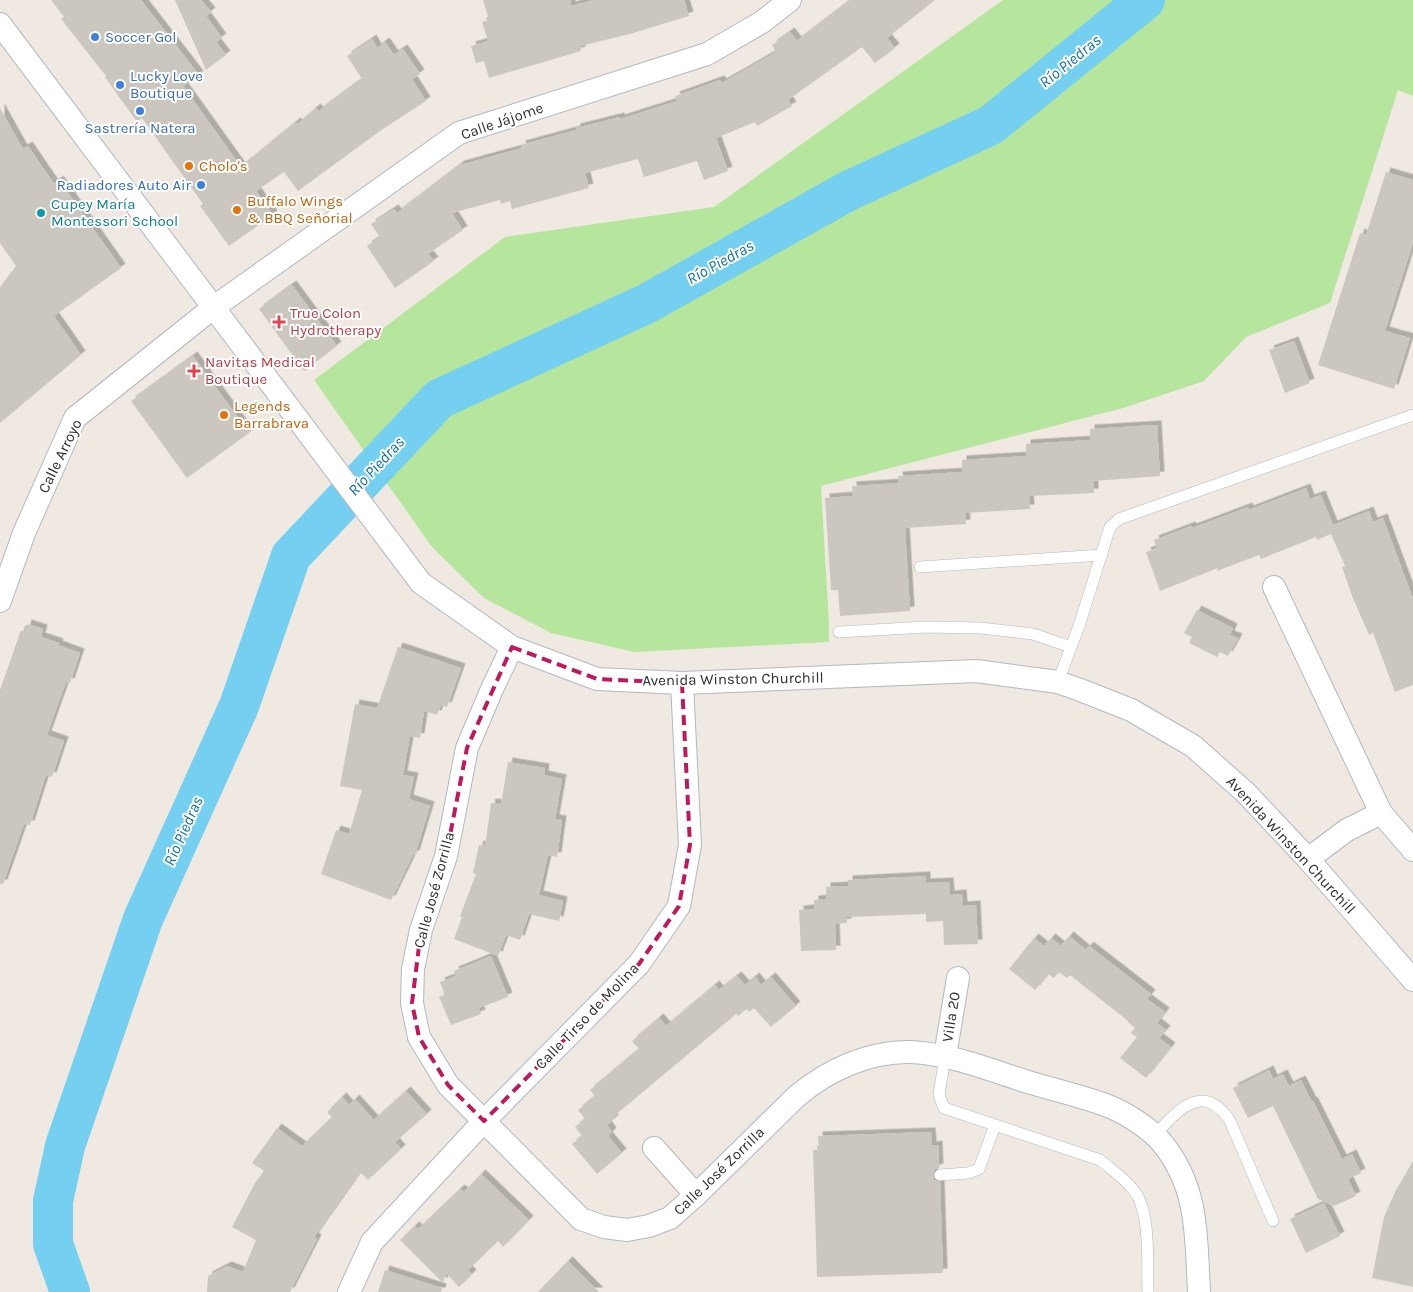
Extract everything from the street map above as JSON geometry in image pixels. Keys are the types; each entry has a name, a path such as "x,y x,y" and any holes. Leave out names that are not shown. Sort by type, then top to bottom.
{"street":[{"name":"Calle Jájome","path":"214,307 459,134 707,54 762,22 790,0"},
{"name":"Avenida Winston Churchill","path":"0,24 422,583 512,647 597,679 682,683 976,671 1058,682 1131,710 1193,746 1246,793 1308,859 1413,980"},
{"name":"Calle Arroyo","path":"0,602 24,532 75,418 214,307"},
{"path":"1274,588 1381,813 1413,850"},
{"name":"Calle José Zorrilla","path":"512,647 467,748 446,856 422,930 413,969 412,1003 420,1037 448,1085 581,1219 604,1227 627,1230 649,1226 670,1218 814,1081 848,1064 879,1055 910,1052 945,1056 1108,1106 1138,1122 1163,1144 1188,1188 1195,1220 1199,1292"},
{"name":"Calle Tirso de Molina","path":"349,1292 372,1242 484,1121 639,964 680,906 690,845 682,683"},
{"path":"1308,859 1347,830 1381,813"},
{"name":"Villa 20","path":"945,1056 958,978"},
{"path":"654,1148 696,1195"}],"lane":[{"path":"1058,682 1110,528 1119,519 1413,415"},
{"path":"920,567 1102,555"},
{"path":"838,632 926,627 981,628 1033,634 1071,647"},
{"path":"945,1056 939,1095 944,1108 1100,1160 1121,1176 1136,1193 1145,1218 1148,1292"},
{"path":"1154,1136 1177,1111 1195,1101 1213,1103 1224,1110 1273,1221"},
{"path":"940,1175 968,1173 978,1169 995,1125"}],"highlighted area":[{"path":"512,647 597,679 682,683 690,845 679,906 639,964 484,1121 448,1085 419,1037 412,1003 421,930 446,856 467,748"}],"green space":[{"path":"1003,0 1413,0 1413,96 1398,90 1330,303 1246,337 1204,381 1123,408 821,486 829,642 634,652 551,633 484,598 432,547 314,380 505,237 714,207"}],"building":[{"path":"51,0 141,0 199,75 183,86 241,167 296,122 298,124 316,108 319,111 362,79 347,56 372,39 377,48 385,42 394,55 403,49 420,74 412,79 426,101 380,131 298,191 284,172 256,191 273,215 229,246 200,206 203,204 142,118 137,122 106,76 61,19 64,17"},
{"path":"175,0 201,0 211,12 206,16 222,38 216,42 226,55 206,70"},
{"path":"483,0 571,0 571,6 594,0 684,0 689,16 630,34 580,46 581,51 489,78 484,61 476,63 471,46 488,41 482,22 489,20"},
{"path":"851,0 935,0 887,38 895,48 875,63 862,47 788,100 792,106 757,126 755,122 716,138 728,171 704,180 697,161 644,177 638,159 585,173 589,188 512,209 510,201 501,204 500,200 452,213 463,230 428,254 434,261 395,288 367,246 380,237 371,224 394,209 397,213 460,165 522,148 521,145 576,130 576,128 620,117 620,119 677,101 675,96 720,80 722,83 776,52 772,45 790,32 797,41"},
{"path":"0,108 23,149 28,146 54,184 59,180 121,268 54,316 81,355 0,423 0,287 16,266 0,243"},
{"path":"1386,172 1413,180 1413,243 1385,331 1410,338 1394,389 1318,365 1360,233 1366,235"},
{"path":"292,285 337,346 304,371 259,309"},
{"path":"1294,341 1310,383 1285,393 1269,350"},
{"path":"193,356 249,433 187,478 131,401"},
{"path":"1157,425 1160,476 1094,481 1094,493 1029,496 1030,509 965,513 966,524 905,528 910,611 840,616 838,590 831,590 825,498 853,496 852,486 899,483 898,476 962,472 962,460 1026,456 1026,444 1090,440 1090,429"},
{"path":"1306,488 1310,499 1321,495 1333,525 1369,511 1373,522 1383,518 1413,599 1413,685 1395,692 1373,633 1369,635 1352,596 1342,567 1345,566 1331,534 1317,540 1316,537 1261,559 1259,555 1217,571 1218,568 1160,591 1146,552 1157,548 1154,540 1248,507 1249,510"},
{"path":"1197,610 1233,628 1230,635 1238,638 1228,656 1220,652 1217,657 1189,643 1192,637 1184,633"},
{"path":"27,624 43,629 41,637 80,653 70,683 66,682 47,735 64,741 52,777 46,775 30,825 24,824 3,884 0,884 0,690 21,630 25,632"},
{"path":"398,647 461,668 447,707 441,705 437,715 424,711 420,738 410,736 403,775 414,777 409,799 430,806 415,855 413,855 391,900 321,874 336,830 349,834 362,790 340,786 355,704 377,708"},
{"path":"508,762 545,768 544,775 562,779 555,819 562,820 557,857 548,855 539,895 563,901 559,921 529,914 520,940 506,935 498,956 454,939 462,917 460,916 476,874 473,873 479,845 485,846 491,803 501,804"},
{"path":"926,876 926,883 949,882 950,895 962,894 963,906 976,905 978,944 944,945 943,921 926,922 926,914 847,917 847,923 835,924 836,950 801,951 799,910 814,909 814,900 826,899 826,887 848,886 848,880"},
{"path":"1069,936 1086,950 1089,946 1151,994 1147,999 1165,1012 1157,1023 1166,1030 1159,1038 1171,1047 1146,1078 1120,1058 1137,1037 1131,1033 1135,1028 1128,1021 1070,975 1067,978 1059,972 1054,978 1048,974 1035,990 1009,969 1034,938 1044,946 1051,938 1061,946"},
{"path":"491,956 508,997 479,1008 481,1014 451,1025 439,997 445,995 440,982 456,976 454,971"},
{"path":"737,976 745,985 755,977 761,985 771,977 796,1006 771,1027 754,1008 749,1012 747,1009 738,1016 736,1014 613,1117 614,1119 607,1125 612,1132 608,1136 622,1153 597,1174 572,1144 582,1136 575,1127 585,1119 578,1110 595,1096 590,1090 639,1049 632,1041 659,1018 666,1026 715,985 719,990"},
{"path":"1269,1070 1273,1079 1283,1074 1289,1086 1301,1080 1342,1159 1352,1154 1361,1173 1348,1179 1356,1196 1334,1206 1318,1199 1273,1106 1248,1118 1233,1088"},
{"path":"406,1091 427,1114 395,1142 401,1149 368,1180 360,1172 314,1237 317,1239 290,1292 207,1292 208,1276 227,1266 243,1272 256,1240 232,1227 255,1183 264,1171 252,1163 277,1128 302,1146 332,1117 327,1112 342,1097 349,1105 355,1099 374,1120"},
{"path":"931,1132 932,1146 938,1145 939,1168 935,1169 933,1175 934,1180 940,1182 943,1273 817,1277 813,1150 819,1149 818,1136"},
{"path":"1413,1161 1413,1287 1372,1278 1384,1217 1395,1192"},
{"path":"481,1174 529,1220 503,1247 498,1241 468,1270 472,1274 459,1287 446,1273 443,1283 400,1240 415,1226 418,1229 460,1189 464,1192"},
{"path":"1324,1203 1340,1236 1306,1253 1290,1219"},
{"path":"568,1261 599,1292 538,1292"},
{"path":"385,1270 442,1288 441,1292 378,1292"}],"waterway":[{"name":"Río Piedras","path":"70,1292 53,1244 53,1201 65,1146 143,919 239,706 291,556 439,399 646,304 848,191 991,125 1145,0"}],"place":[{"name":"Soccer Gol","path":"95,37"},
{"name":"Lucky Love Boutique","path":"120,85"},
{"name":"Sastrería Natera","path":"140,111"},
{"name":"Cholo's","path":"189,166"},
{"name":"Radiadores Auto Air","path":"201,185"},
{"name":"Buffalo Wings & BBQ Señorial","path":"237,210"},
{"name":"Cupey María Montessori School","path":"41,213"},
{"name":"True Colon Hydrotherapy","path":"279,322"},
{"name":"Navitas Medical Boutique","path":"194,371"},
{"name":"Legends Barrabrava","path":"224,415"}]}
